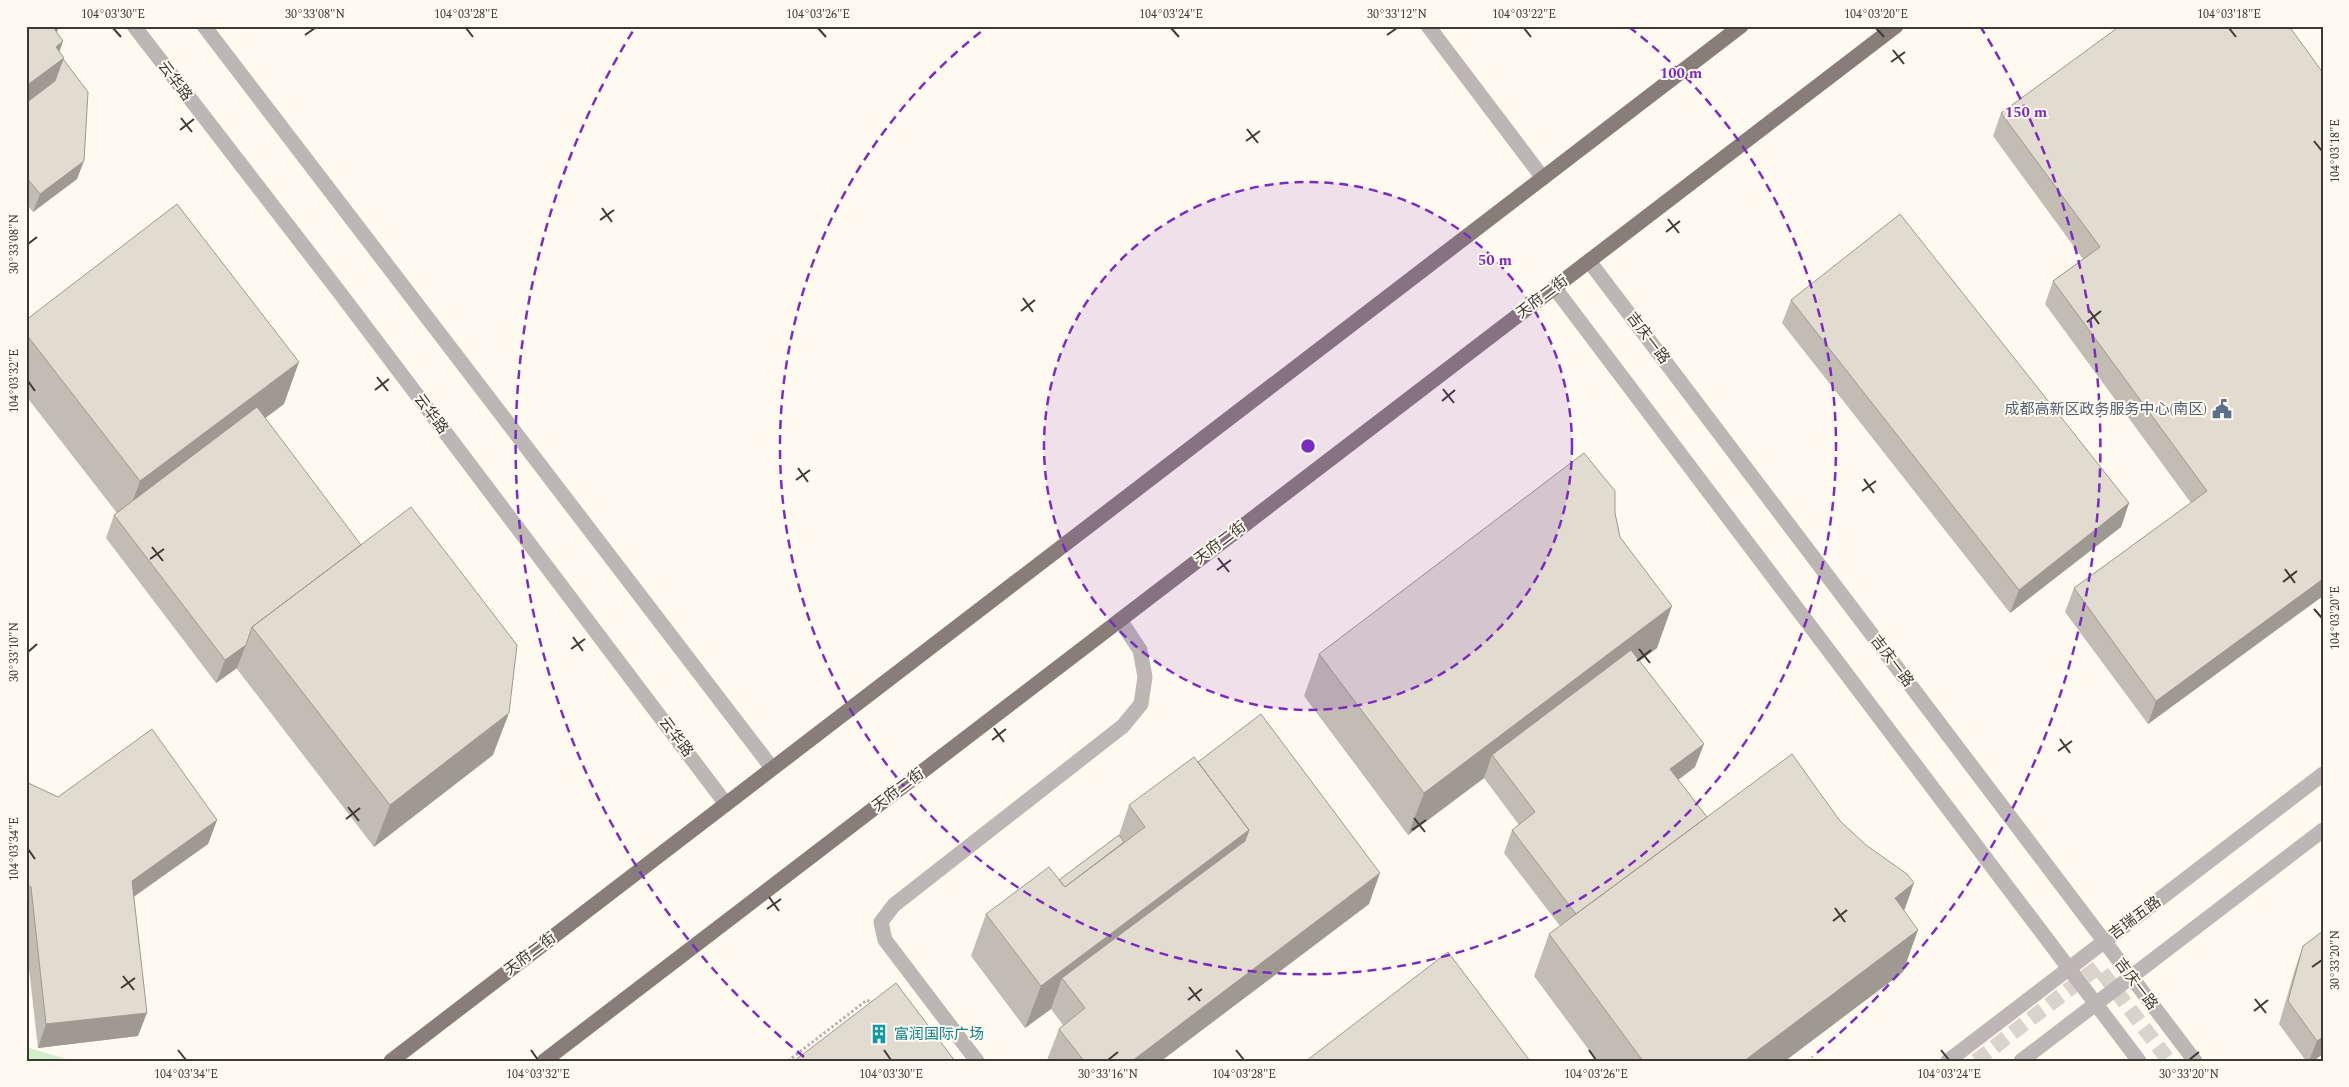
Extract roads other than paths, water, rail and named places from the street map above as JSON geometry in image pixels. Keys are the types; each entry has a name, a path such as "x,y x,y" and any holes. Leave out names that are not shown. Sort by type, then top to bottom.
{"main road":[{"name":"天府二街","path":"391,1061 1741,26"},
{"name":"天府二街","path":"544,1061 1896,26"}],"street":[{"name":"云华路","path":"134,26 358,317 726,804"},
{"path":"204,26 772,768"},
{"path":"1428,26 1543,178"},
{"name":"吉庆一路","path":"1589,261 2195,1061"},
{"path":"1554,287 2139,1061"},
{"path":"977,1061 884,940 881,922 894,905 1123,726 1141,704 1145,677 1140,650 1120,620"},
{"name":"吉瑞五路","path":"1948,1061 2323,774"},
{"path":"2021,1061 2323,830"}],"tunnel":[{"path":"1976,1061 2098,967 2169,1061"}],"place":[{"name":"成都高新区政务服务中心(南区)","path":"2222,409"},
{"name":"富润国际广场","path":"879,1034"}]}
